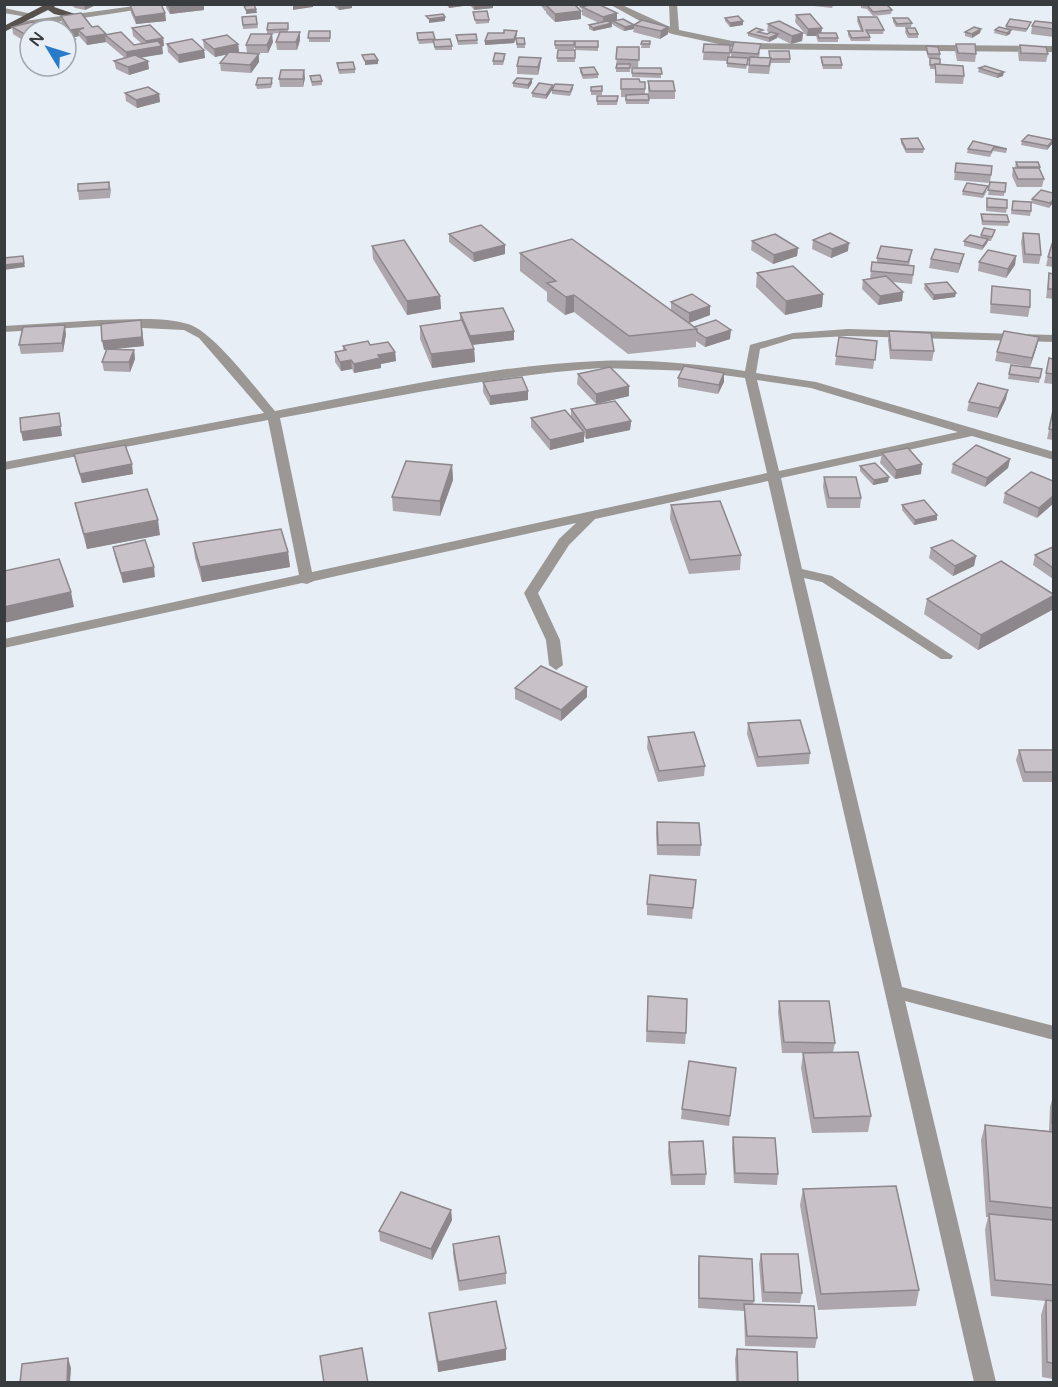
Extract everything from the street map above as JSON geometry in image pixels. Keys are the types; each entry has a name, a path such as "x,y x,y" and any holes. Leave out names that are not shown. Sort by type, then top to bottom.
{"main road":[{"path":"4,30 51,6 57,12 77,16"}],"street":[{"path":"17,25 171,4"},
{"path":"613,4 675,31 708,41 760,47 1053,49"},
{"path":"673,4 675,31"},
{"path":"4,10 33,15"},
{"path":"4,329 101,322 167,324 187,327 203,336 273,416 307,579"},
{"path":"985,1383 750,375 754,347 765,341 793,337 881,333 1053,339"},
{"path":"4,466 445,383 536,369 613,364 693,367 812,385 850,394 1053,456"},
{"path":"4,644 972,432"},
{"path":"556,665 553,640 531,593 564,543 590,517"},
{"path":"794,571 827,579 946,656"},
{"path":"892,991 1053,1033"}],"building":[{"path":"161,4 165,13 135,17 130,5"},
{"path":"167,4 188,4 169,7"},
{"path":"574,4 581,11 555,14 546,5"},
{"path":"598,4 617,13 603,17 582,7"},
{"path":"886,4 892,10 873,12 867,5 862,5"},
{"path":"254,5 256,9 246,10 244,6"},
{"path":"487,11 489,20 475,20 473,12"},
{"path":"81,13 92,27 98,26 106,34 86,37 78,30 84,28 78,29 78,18 62,18 61,16"},
{"path":"443,14 445,17 429,19 426,16"},
{"path":"810,14 822,28 808,29 796,15"},
{"path":"256,16 257,24 243,25 242,17"},
{"path":"738,16 743,21 730,23 725,18"},
{"path":"858,17 877,17 884,30 866,30 870,37 852,38 848,31 863,31"},
{"path":"893,18 908,18 912,23 897,24"},
{"path":"623,19 634,25 625,27 613,21"},
{"path":"1010,19 1031,22 1027,29 1006,26"},
{"path":"642,20 668,27 661,31 634,25"},
{"path":"607,21 612,23 593,28 589,25"},
{"path":"779,21 803,33 792,36 768,24"},
{"path":"1035,21 1053,23 1053,29 1032,26"},
{"path":"268,23 288,23 288,29 267,30"},
{"path":"150,25 163,38 146,41 132,28"},
{"path":"974,27 981,29 972,34 965,32"},
{"path":"999,27 1011,30 1007,33 995,30"},
{"path":"756,28 763,30 758,32 778,34 769,38 748,33"},
{"path":"906,28 915,28 918,34 909,34"},
{"path":"504,30 517,31 514,39 485,41 488,33 504,33"},
{"path":"309,31 330,31 330,38 308,38"},
{"path":"121,32 134,45 158,41 162,46 126,52 105,35"},
{"path":"280,32 300,32 296,42 276,42"},
{"path":"433,32 435,39 418,40 417,33"},
{"path":"817,33 836,33 838,38 819,38"},
{"path":"251,34 272,34 267,45 246,45"},
{"path":"476,34 477,40 458,41 456,35"},
{"path":"227,35 238,44 214,49 203,40"},
{"path":"516,38 524,38 525,44 517,44"},
{"path":"192,39 204,50 178,55 167,44"},
{"path":"450,39 452,46 435,47 433,40"},
{"path":"555,41 574,41 574,45 555,45"},
{"path":"575,41 598,41 598,47 575,47"},
{"path":"642,41 650,41 650,44 641,44"},
{"path":"734,42 761,44 758,54 731,52"},
{"path":"704,44 730,45 730,53 703,52"},
{"path":"956,44 975,44 976,54 958,53"},
{"path":"1020,45 1046,47 1048,54 1021,53"},
{"path":"926,46 938,47 940,54 928,54"},
{"path":"617,47 639,47 639,60 616,59"},
{"path":"558,50 575,50 575,58 557,58"},
{"path":"769,51 789,51 790,59 770,59"},
{"path":"229,52 259,54 250,65 220,63"},
{"path":"495,53 505,54 503,61 493,61"},
{"path":"374,54 378,60 365,61 362,55"},
{"path":"135,55 148,61 128,67 114,61"},
{"path":"519,57 541,58 538,67 517,66"},
{"path":"728,57 748,58 747,65 727,63"},
{"path":"750,57 771,58 769,66 749,65"},
{"path":"821,57 840,57 842,65 823,65"},
{"path":"930,58 940,59 940,64 930,65"},
{"path":"353,62 355,69 339,70 337,63"},
{"path":"617,64 630,64 630,68 616,68"},
{"path":"935,64 963,66 964,76 936,75"},
{"path":"985,66 1004,72 998,74 979,68"},
{"path":"594,67 598,74 583,75 580,68"},
{"path":"632,68 661,68 662,74 632,73"},
{"path":"281,70 304,70 303,79 279,79"},
{"path":"320,75 322,81 312,82 310,76"},
{"path":"258,78 272,78 271,84 256,85"},
{"path":"517,78 532,79 528,85 513,83"},
{"path":"621,79 639,79 640,82 645,82 645,89 621,89"},
{"path":"648,81 673,81 675,91 650,91"},
{"path":"539,83 553,85 546,95 532,93"},
{"path":"555,84 573,85 570,92 552,90"},
{"path":"602,86 602,91 591,91 591,87"},
{"path":"148,87 159,94 136,100 125,93"},
{"path":"648,94 649,100 626,100 626,95"},
{"path":"597,96 618,96 617,101 597,101"},
{"path":"1028,135 1053,140 1048,146 1022,141"},
{"path":"918,138 924,149 906,149 901,139"},
{"path":"973,141 1007,149 994,147 991,152 968,149"},
{"path":"1016,162 1038,162 1040,167 1018,167"},
{"path":"956,163 992,166 991,175 955,172"},
{"path":"1013,168 1039,168 1044,179 1018,179"},
{"path":"109,182 109,189 78,191 78,184"},
{"path":"990,182 1006,183 1005,192 988,190"},
{"path":"967,183 988,186 983,194 963,191"},
{"path":"1041,190 1053,193 1053,200 1050,203 1032,199"},
{"path":"987,198 1007,200 1007,208 987,207"},
{"path":"1013,201 1031,202 1031,211 1012,210"},
{"path":"981,214 1007,215 1009,222 983,221"},
{"path":"481,225 505,245 473,253 449,234"},
{"path":"984,228 995,230 992,237 981,235"},
{"path":"830,233 849,243 832,249 813,240"},
{"path":"1023,233 1039,234 1041,255 1025,254"},
{"path":"775,234 798,248 774,255 752,241"},
{"path":"970,235 988,239 983,246 964,241"},
{"path":"572,239 697,329 629,336 574,295 566,297 547,283 556,281 520,253"},
{"path":"404,240 440,296 407,301 372,246"},
{"path":"1053,245 1053,258 1048,257"},
{"path":"881,246 912,250 908,262 877,258"},
{"path":"935,249 964,254 960,264 931,259"},
{"path":"988,250 1016,256 1008,269 979,262"},
{"path":"23,256 24,263 4,265 4,258"},
{"path":"872,262 914,266 913,275 871,271"},
{"path":"793,266 823,294 786,301 757,273"},
{"path":"1049,273 1053,274 1053,289 1048,289"},
{"path":"886,276 903,292 880,296 863,280"},
{"path":"947,282 956,293 934,295 925,284"},
{"path":"992,286 1030,290 1030,307 991,304"},
{"path":"692,294 710,306 689,313 671,302"},
{"path":"503,308 514,331 470,336 460,313"},
{"path":"141,320 142,337 102,341 101,324"},
{"path":"462,320 474,349 431,354 420,326"},
{"path":"716,320 731,330 706,338 694,327"},
{"path":"65,325 62,343 19,345 23,327"},
{"path":"889,331 931,333 934,351 891,350"},
{"path":"1004,331 1039,337 1032,358 997,352"},
{"path":"839,337 877,341 875,360 836,356"},
{"path":"368,341 370,345 388,342 395,352 378,355 380,358 354,364 351,360 340,362 335,352 346,350 343,346"},
{"path":"107,349 134,350 129,362 102,362"},
{"path":"1049,358 1053,359 1053,374 1046,373"},
{"path":"1011,365 1042,369 1040,378 1009,374"},
{"path":"684,366 724,373 719,385 678,378"},
{"path":"610,367 629,386 596,394 578,374"},
{"path":"522,377 528,391 490,396 483,382"},
{"path":"978,383 1008,390 999,408 969,402"},
{"path":"615,401 631,421 586,430 571,409"},
{"path":"565,410 584,432 550,440 531,418"},
{"path":"1053,410 1053,430 1049,429"},
{"path":"59,413 61,426 21,432 20,418"},
{"path":"125,445 132,464 80,474 74,454"},
{"path":"976,445 1010,459 987,478 953,464"},
{"path":"908,448 922,464 896,470 882,453"},
{"path":"406,461 452,465 440,501 392,497"},
{"path":"875,463 889,477 874,480 860,466"},
{"path":"1031,472 1053,481 1053,496 1039,508 1005,493"},
{"path":"824,477 856,477 861,498 829,498"},
{"path":"147,489 158,520 84,534 75,503"},
{"path":"924,500 937,515 915,520 902,505"},
{"path":"720,501 741,555 690,560 671,505"},
{"path":"281,529 288,552 200,567 193,543"},
{"path":"145,540 154,567 121,573 113,547"},
{"path":"952,540 976,556 955,566 931,548"},
{"path":"1053,547 1053,568 1035,555"},
{"path":"59,559 71,592 4,607 4,571"},
{"path":"1001,561 1053,596 981,635 927,599"},
{"path":"541,666 587,687 561,710 515,688"},
{"path":"800,720 810,753 758,757 748,723"},
{"path":"694,732 705,766 659,771 648,737"},
{"path":"1019,750 1053,750 1053,772 1025,772"},
{"path":"657,822 699,823 701,845 658,845"},
{"path":"650,875 696,880 693,908 647,904"},
{"path":"648,996 687,999 686,1033 647,1031"},
{"path":"779,1001 829,1001 835,1043 784,1042"},
{"path":"858,1052 871,1116 814,1118 803,1053"},
{"path":"689,1061 736,1068 730,1116 682,1109"},
{"path":"985,1125 1053,1132 1053,1208 990,1201"},
{"path":"733,1137 775,1138 778,1174 735,1173"},
{"path":"703,1141 706,1174 672,1175 669,1142"},
{"path":"896,1186 919,1290 821,1294 803,1189"},
{"path":"401,1192 451,1210 431,1249 379,1231"},
{"path":"989,1214 1053,1220 1053,1285 995,1280"},
{"path":"499,1236 506,1273 459,1281 453,1244"},
{"path":"761,1254 798,1254 802,1293 764,1292"},
{"path":"699,1256 752,1259 754,1301 699,1298"},
{"path":"1046,1300 1053,1301 1053,1363 1047,1362"},
{"path":"496,1301 506,1349 438,1362 429,1313"},
{"path":"744,1304 814,1306 817,1338 747,1336"},
{"path":"362,1348 368,1383 324,1383 320,1356"},
{"path":"737,1349 797,1352 798,1383 738,1383"},
{"path":"68,1358 67,1383 20,1383 22,1364"}]}
